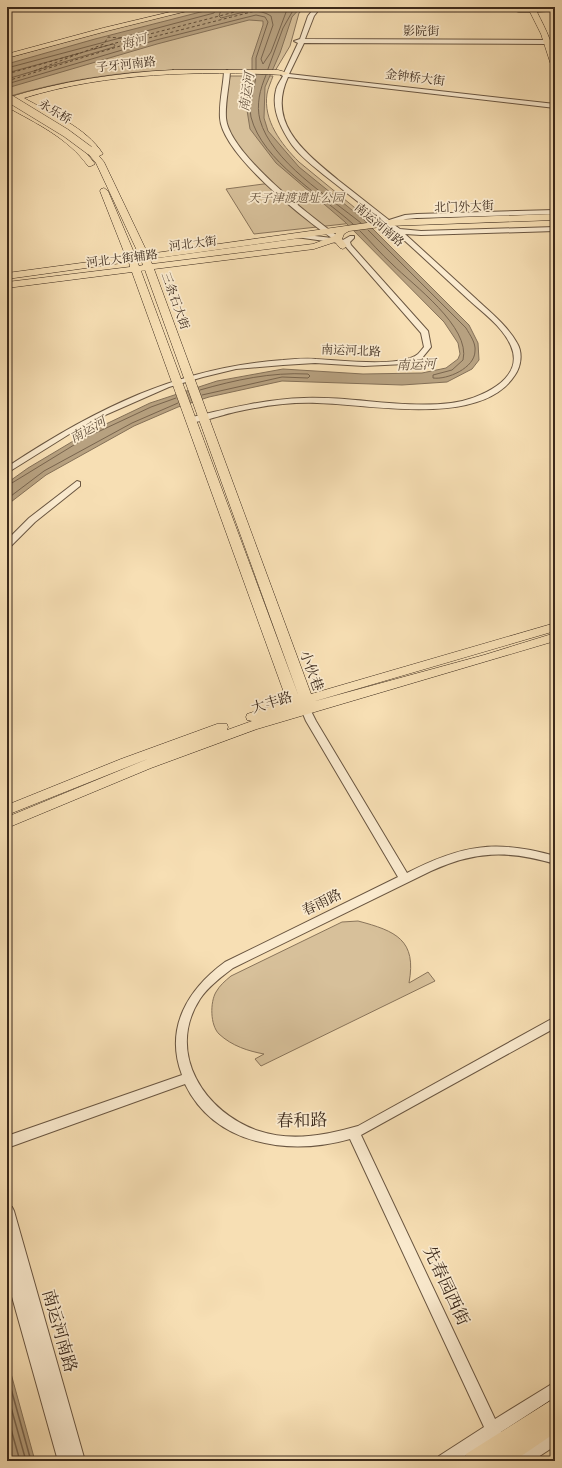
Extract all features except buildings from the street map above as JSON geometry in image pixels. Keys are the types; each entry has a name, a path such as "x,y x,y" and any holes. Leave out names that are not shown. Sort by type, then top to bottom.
{"main road":[{"path":"7,55 103,27 192,7"},
{"path":"7,55 104,29 200,7"},
{"path":"499,7 516,10 532,8"},
{"path":"522,7 555,9"},
{"path":"532,8 551,42"},
{"path":"541,8 551,42 555,65"},
{"name":"子牙河南路","path":"7,102 73,85 117,77 161,73 279,74"},
{"name":"永乐桥","path":"7,97 66,133 84,150"},
{"name":"三条石大街","path":"18,98 86,138 97,149 96,163 140,261 199,403"},
{"name":"永乐桥","path":"7,102 84,150"},
{"name":"三条石大街","path":"7,109 96,163"},
{"name":"三条石大街","path":"84,150 96,163 140,261 177,383 189,414"},
{"name":"北门外大街","path":"385,228 555,216"},
{"name":"北门外大街","path":"385,228 555,223"},
{"path":"335,239 346,229 385,228"},
{"name":"河北大街","path":"171,256 352,237 385,228"},
{"name":"河北大街辅路","path":"7,285 304,230 335,239"},
{"name":"河北大街","path":"171,256 298,236 335,239"},
{"name":"河北大街辅路","path":"7,270 112,256 140,261 314,246 335,239"},
{"path":"7,280 84,268 99,268 171,256"},
{"path":"7,276 84,268 171,256"},
{"name":"小伙巷","path":"199,403 302,704"},
{"name":"小伙巷","path":"189,414 302,704"},
{"name":"大丰路","path":"7,810 129,766 221,737 302,704 555,627"},
{"name":"大丰路","path":"302,704 463,666 555,637"},
{"name":"大丰路","path":"7,823 129,766"},
{"path":"504,1452 555,1407"},
{"path":"473,1461 504,1452 555,1422"}],"street":[{"name":"南运河南路","path":"272,96 279,74 295,41 304,17 312,7"},
{"name":"南运河南路","path":"318,7 311,16 302,41 279,74 278,105 281,122 291,140 318,167 385,228"},
{"name":"影院街","path":"295,41 551,42"},
{"name":"南运河北路","path":"7,464 91,414 189,379 235,367 271,363 312,361 394,364 411,360 422,354 427,346 425,333 335,239 312,225 264,181 242,158 226,137 219,121 225,73"},
{"name":"金钟桥大街","path":"279,74 555,103"},
{"name":"金钟桥大街","path":"279,74 555,106"},
{"name":"南运河南路","path":"189,414 204,417 252,407 303,400 448,406 486,396 510,380 518,362 517,350 512,340 500,325 296,152 279,130 272,109"},
{"path":"385,228 401,218 417,216 555,212"},
{"path":"385,228 421,233 555,229"},
{"name":"南运河北路","path":"7,470 59,437 95,417 150,391 177,383"},
{"path":"7,545 32,520 78,484"},
{"path":"302,704 405,879"},
{"name":"春雨路","path":"187,1078 181,1049 182,1031 186,1014 202,987 229,965 405,879 456,856 477,851 517,851 555,860"},
{"name":"春和路","path":"187,1078 202,1101 217,1116 256,1136 282,1141 309,1141 336,1138 352,1132 555,1022"},
{"path":"7,1142 187,1078"},
{"name":"先春园西街","path":"352,1132 504,1452"},
{"name":"南运河南路","path":"7,1211 78,1461"},
{"name":"南运河南路","path":"7,1255 65,1461"},
{"path":"504,1452 555,1389"},
{"path":"444,1461 504,1452 555,1437"}],"green space":[{"path":"206,7 306,7 299,13 290,46 275,71 168,70 135,72 43,87 7,97 7,58 141,21"},
{"name":"天子津渡遗址公园","path":"230,76 273,76 267,92 266,104 271,122 280,139 299,162 371,221 254,234 226,189 271,183 244,154 231,137 226,120 226,98"},
{"path":"358,921 383,929 401,940 410,957 411,968 409,983 428,972 435,981 261,1066 255,1059 264,1054 240,1047 229,1042 219,1034 214,1025 212,1013 214,996 223,983 231,976 342,922"}],"water":[{"name":"海河","path":"220,7 301,7 292,17 280,53 265,87 264,118 268,131 299,167 363,219 469,325 478,343 479,360 472,369 447,382 402,385 282,381 209,397 178,407 134,426 46,475 7,505 7,483 28,468 85,434 150,403 217,381 283,369 363,374 422,373 446,368 458,359 460,354 458,343 444,322 345,222 276,163 250,129 246,104 252,77 252,58 263,21 249,20 157,44 7,88 7,64 95,39"},
{"path":"7,1359 35,1461 7,1461"}],"ferry route":[{"path":"34,71 104,44 108,37 119,38 146,35 254,7"},
{"path":"7,81 133,42 271,7"},
{"path":"94,49 141,36"},
{"path":"7,74 80,53"}],"water label":[{"name":"南运河","path":"247,92"},
{"name":"南运河","path":"416,365"},
{"name":"南运河","path":"88,430"}]}
